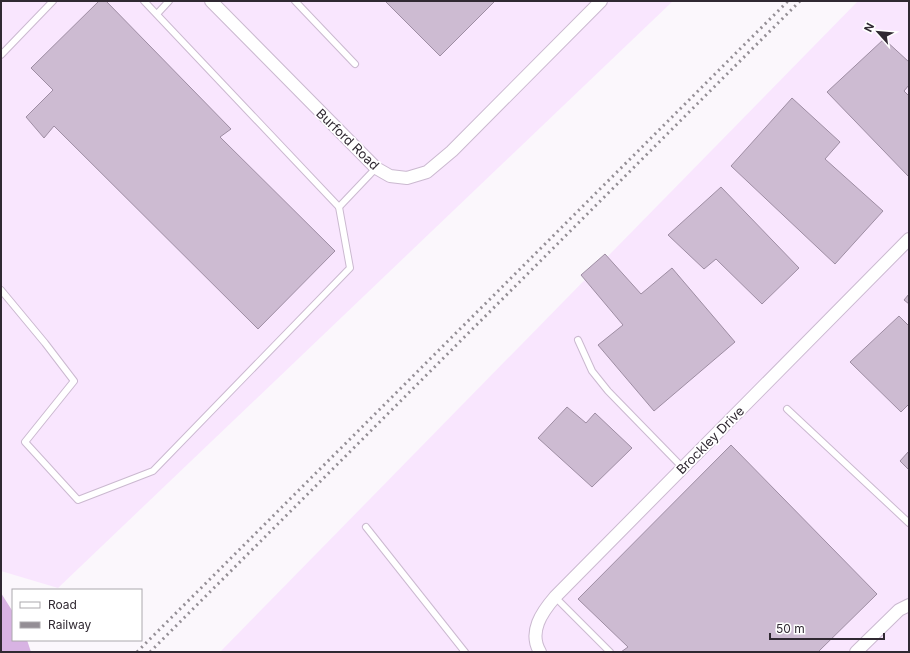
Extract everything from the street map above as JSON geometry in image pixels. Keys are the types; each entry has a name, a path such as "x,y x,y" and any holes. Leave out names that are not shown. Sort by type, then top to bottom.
{"street":[{"name":"Burford Road","path":"211,1 376,168 390,176 407,178 427,172 452,151 601,1"},
{"name":"Brockley Drive","path":"540,652 537,647 535,630 540,616 555,597 909,239"},
{"path":"856,652 899,610 909,605"}],"lane":[{"path":"1,55 53,1"},
{"path":"1,290 74,381 25,442 78,500 153,471 350,268 339,207 144,1"},
{"path":"157,14 169,1"},
{"path":"295,1 356,64"},
{"path":"339,207 376,168"},
{"path":"578,340 592,371 608,391 682,467"},
{"path":"787,409 909,523"},
{"path":"366,527 465,652"},
{"path":"555,597 610,652"}],"shaded area":[{"path":"1,1 673,1 58,588 1,571"},
{"path":"858,1 909,1 909,652 220,652"},
{"path":"1,593 12,610 12,641 27,641 31,652 1,652"}],"building":[{"path":"99,1 106,1 231,129 220,137 335,251 258,329 54,126 44,138 26,117 53,90 31,68"},
{"path":"385,1 495,1 440,56"},
{"path":"884,39 909,62 909,85 904,91 909,96 909,177 827,92"},
{"path":"792,98 840,142 825,159 883,211 835,264 731,166"},
{"path":"721,187 799,268 762,304 716,259 704,269 668,235"},
{"path":"605,254 641,294 672,268 735,342 654,411 598,345 623,325 581,275"},
{"path":"909,294 909,304 904,300"},
{"path":"899,316 909,326 909,404 901,412 850,362"},
{"path":"567,407 586,423 595,413 632,448 592,487 538,438"},
{"path":"731,445 877,594 818,652 621,652 628,647 578,599"},
{"path":"909,451 909,470 900,461"}],"railway":[{"path":"137,652 788,1"},
{"path":"150,652 800,1"}]}
